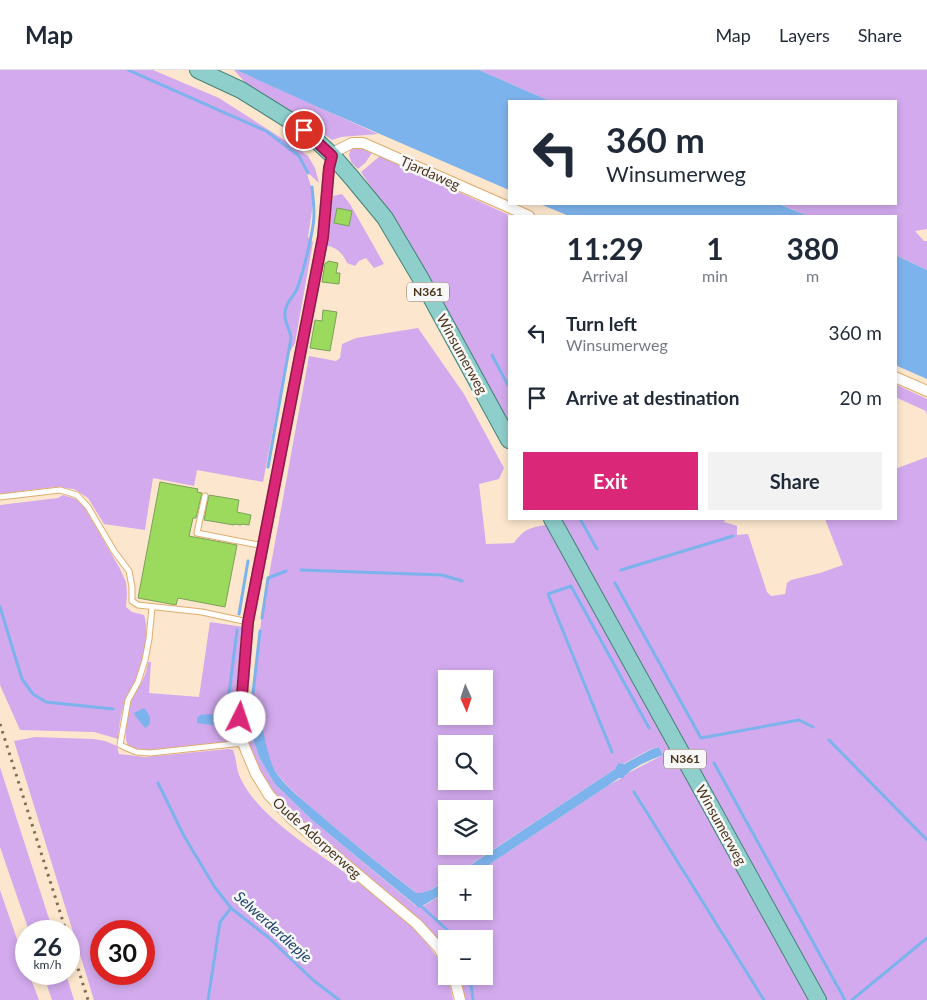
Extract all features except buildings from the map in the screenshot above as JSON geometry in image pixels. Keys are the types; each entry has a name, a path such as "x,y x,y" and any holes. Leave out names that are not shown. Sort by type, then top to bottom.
{"main road":[{"name":"Winsumerweg","path":"198,70 241,90 304,130 332,156 386,218 426,287 508,438"},
{"name":"Winsumerweg","path":"553,520 818,1000"}],"street":[{"name":"Tjardaweg","path":"332,156 346,144 363,143 527,215"},
{"name":"Oude Adorperweg","path":"332,156 329,168 323,237 248,622 240,718 243,743 256,774 274,800 294,821 417,924 438,947"},
{"path":"897,378 927,391"},
{"path":"456,985 460,1000"}],"lane":[{"path":"0,497 60,490 77,495 88,507 114,552 129,571 132,600 138,605 202,612 248,622"},
{"path":"205,496 197,533 264,546"},
{"path":"152,607 145,660 138,682 128,700 120,745 136,752 150,753 243,743"}],"shaded area":[{"path":"0,70 153,70 219,98 308,156 315,168 319,183 306,171 313,192 308,237 313,242 295,343 287,357 263,482 197,470 194,486 153,478 145,530 104,524 88,498 74,489 55,487 0,494"},
{"path":"234,70 378,134 341,137 332,140 291,111 251,89"},
{"path":"479,70 927,70 927,229 915,231 924,241 927,241 927,270 897,256 897,215 806,215 782,205 897,205 897,100 548,100"},
{"path":"360,146 373,151 366,162 358,169 351,162 349,155 351,148"},
{"path":"380,156 509,215 508,424 389,214 361,172"},
{"path":"342,194 350,204 384,264 374,268 366,258 359,261 355,266 347,263 339,251 325,245 333,196"},
{"path":"418,328 464,394 504,468 499,479 479,484 486,544 514,543 527,530 546,525 809,1000 462,1000 459,985 493,985 493,930 438,930 438,945 294,816 270,789 258,769 249,747 246,736 244,705 253,705 253,683 263,608 309,356 336,361 340,358 342,344 356,338"},
{"path":"897,385 927,399 927,416 926,411 897,398"},
{"path":"927,457 927,1000 825,1000 561,520 725,520 724,522 737,526 737,535 748,534 767,592 771,596 785,594 787,583 791,580 843,565 825,520 897,520 897,468"},
{"path":"63,495 82,503 126,582 126,607 132,612 144,615 146,622 143,657 136,680 123,708 118,739 94,732 20,730 0,685 0,505 58,498"},
{"path":"210,622 244,627 237,679 236,738 229,742 177,749 148,750 129,746 126,733 129,709 145,675 148,662 151,662 149,693 199,697"},
{"path":"35,737 93,739 117,746 119,754 145,757 233,750 242,781 261,807 312,850 402,916 426,942 438,960 438,985 449,985 453,1000 94,1000 80,955 80,920 69,920 14,741"},
{"path":"0,767 49,920 25,920 0,847"},
{"path":"0,890 15,933 15,985 33,985 39,1000 0,1000"},
{"path":"47,985 69,985 74,1000 52,1000"}],"water":[{"path":"236,70 479,70 548,100 508,100 508,190"},
{"path":"542,205 781,205 806,215 567,215"},
{"path":"897,256 927,270 927,379 897,366"},
{"path":"252,707 260,721 273,766 277,774 291,790 354,844 416,893 428,891 438,885 438,897 419,908 312,820 275,784 260,759 248,725 248,722 250,722"},
{"path":"144,708 150,719 148,726 145,728 134,713"},
{"path":"210,714 230,717 232,724 228,725 228,727 197,723 197,718 200,715"},
{"path":"659,747 663,755 636,767 623,778 619,778 488,865 471,865 486,855 493,855 493,850 615,769 618,763 624,764"}],"waterway":[{"path":"128,70 266,131 299,156 308,173"},
{"path":"268,467 291,338 285,319 285,309 297,289 310,241 314,221 312,187"},
{"path":"492,355 508,385"},
{"path":"581,520 597,549"},
{"path":"621,570 733,536"},
{"path":"239,614 248,561"},
{"path":"301,570 442,575 462,581"},
{"path":"262,618 268,578 286,571"},
{"path":"615,583 701,738 799,720 813,727"},
{"path":"612,752 548,594 571,586 649,728"},
{"path":"0,607 22,679 33,694 46,702 113,709"},
{"path":"228,702 237,630"},
{"path":"253,693 260,631"},
{"path":"829,740 927,840"},
{"path":"714,763 845,1000"},
{"name":"Selwerderdiepje","path":"158,783 184,836 214,886 231,908 269,938 313,980 339,1000"},
{"path":"634,792 764,1000"},
{"path":"420,905 447,930"},
{"path":"208,1000 220,922 231,908"},
{"path":"852,1000 927,938"},
{"path":"471,985 473,1000"}],"railway":[{"path":"0,724 62,920"},
{"path":"80,975 88,1000"}],"route":[{"path":"240,718 248,622 323,237 327,204 327,185 332,156 304,130"}]}
